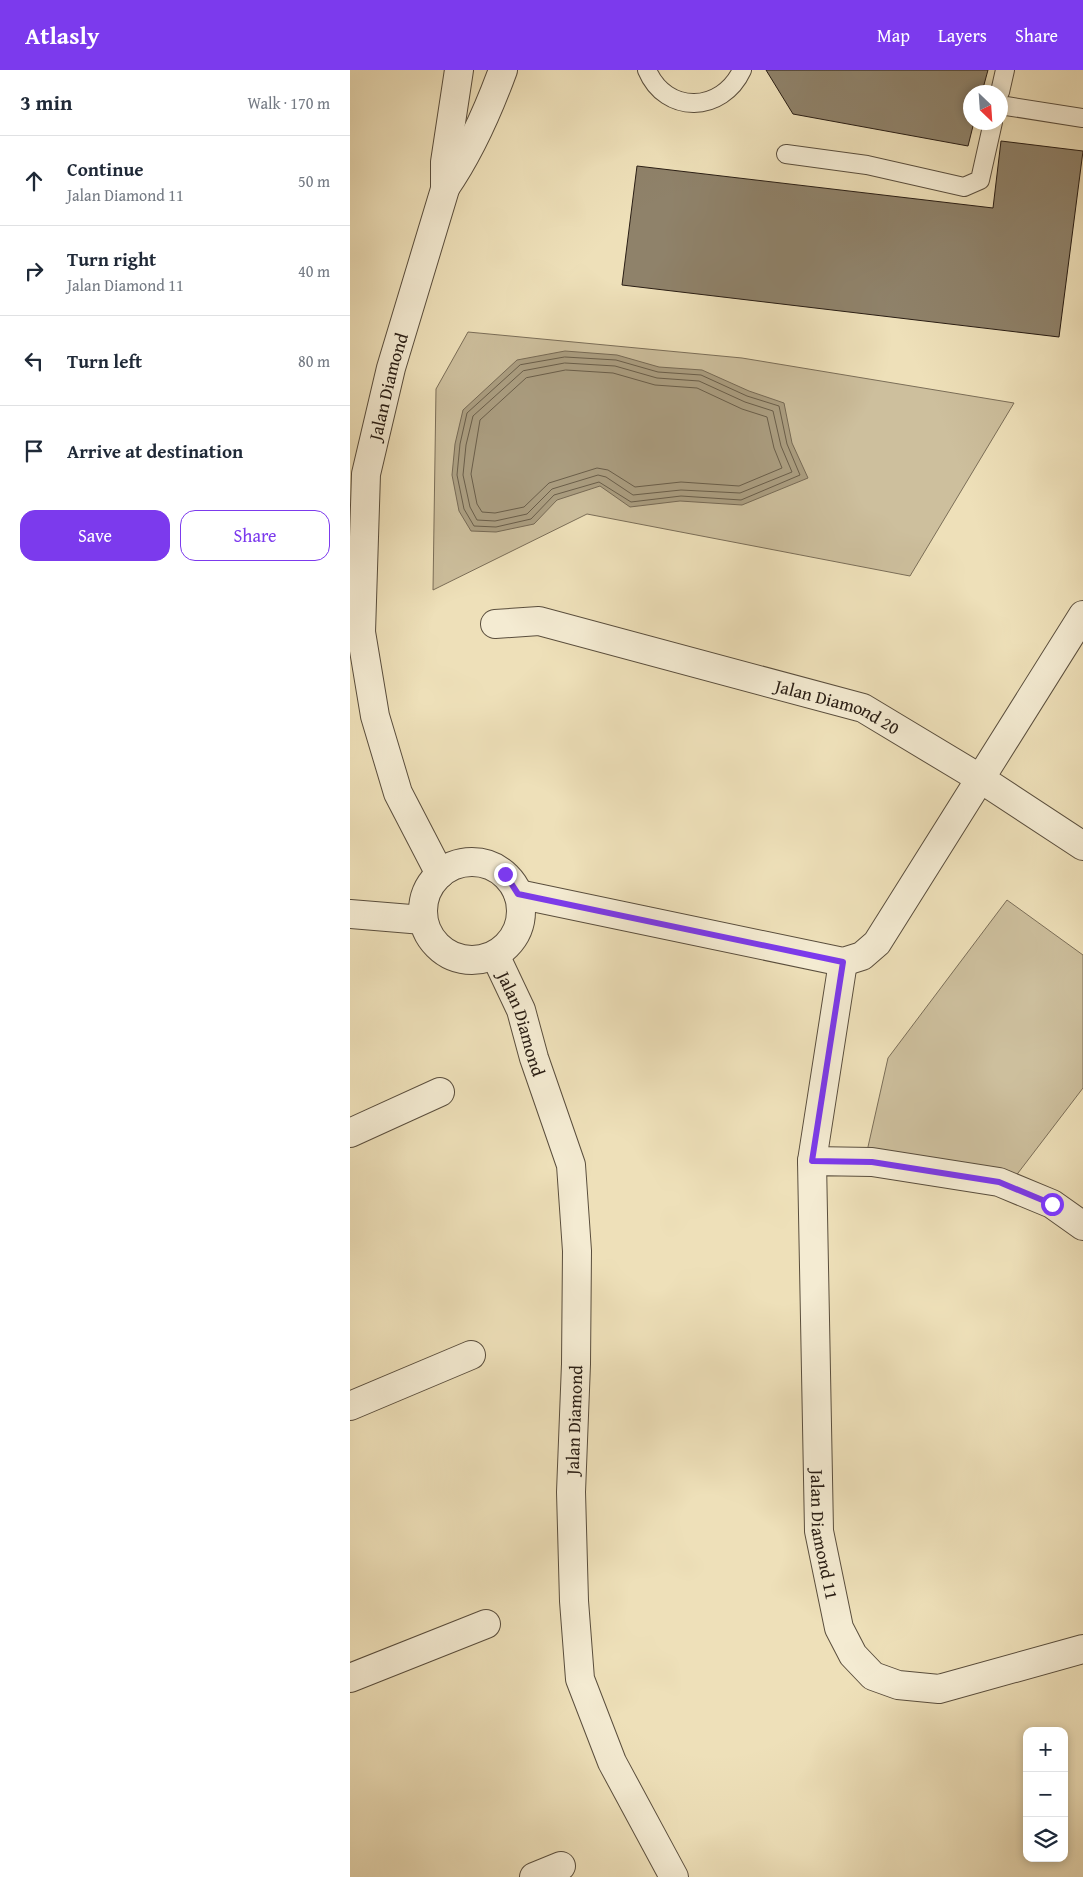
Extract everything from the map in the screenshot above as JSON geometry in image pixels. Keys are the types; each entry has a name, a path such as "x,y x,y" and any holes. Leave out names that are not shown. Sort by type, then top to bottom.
{"street":[{"name":"Jalan Diamond","path":"445,189 445,162 459,70"},
{"name":"Jalan Diamond","path":"440,874 398,793 375,716 361,632 366,474 392,368 445,189 463,160 491,102 503,70"},
{"path":"518,894 843,962 862,956 878,943 1083,615"},
{"name":"Jalan Diamond 20","path":"495,624 539,621 863,708 981,779 1083,846"},
{"path":"472,862 490,865 505,874 522,904 521,920 516,934 507,946 495,955 480,960 465,960 450,956 438,947 428,934 423,920 425,895 440,874 455,865 472,862"},
{"path":"350,914 423,920"},
{"name":"Jalan Diamond","path":"495,955 521,1010 534,1058 570,1165 577,1251 576,1364 571,1492 574,1601 580,1679 612,1762 674,1877"},
{"name":"Jalan Diamond 11","path":"843,962 812,1161 819,1531 839,1628 853,1655 873,1676 898,1685 939,1689 1083,1649"},
{"path":"350,1133 440,1092"},
{"path":"812,1161 872,1162 999,1182 1052,1204 1083,1226"},
{"path":"350,1406 471,1355"},
{"path":"350,1678 486,1624"},
{"path":"534,1877 561,1866"}],"lane":[{"path":"646,70 651,80 662,92 676,100 692,104 708,102 724,94 736,82 742,70"},
{"path":"1002,85 1005,70"},
{"path":"1008,106 1083,118"},
{"path":"786,154 867,166 964,187 980,180 992,130"}],"shaded area":[{"path":"468,332 742,358 1014,403 910,576 587,514 433,590 436,389"},
{"path":"1007,900 1083,955 1083,1088 1002,1194 863,1169 888,1058"}],"water":[{"path":"565,351 617,355 659,367 702,370 749,391 784,403 792,443 808,478 742,505 680,501 630,507 600,486 557,500 534,524 496,532 471,531 459,511 452,475 455,444 463,410 517,360"}],"building":[{"path":"766,70 988,70 984,85 963,85 963,130 972,130 968,146 793,114"},
{"path":"1001,141 1083,151 1059,337 622,285 637,166 993,208"}],"route":[{"path":"505,874 516,888 518,894 843,962 812,1161 872,1162 999,1182 1052,1204"}]}
